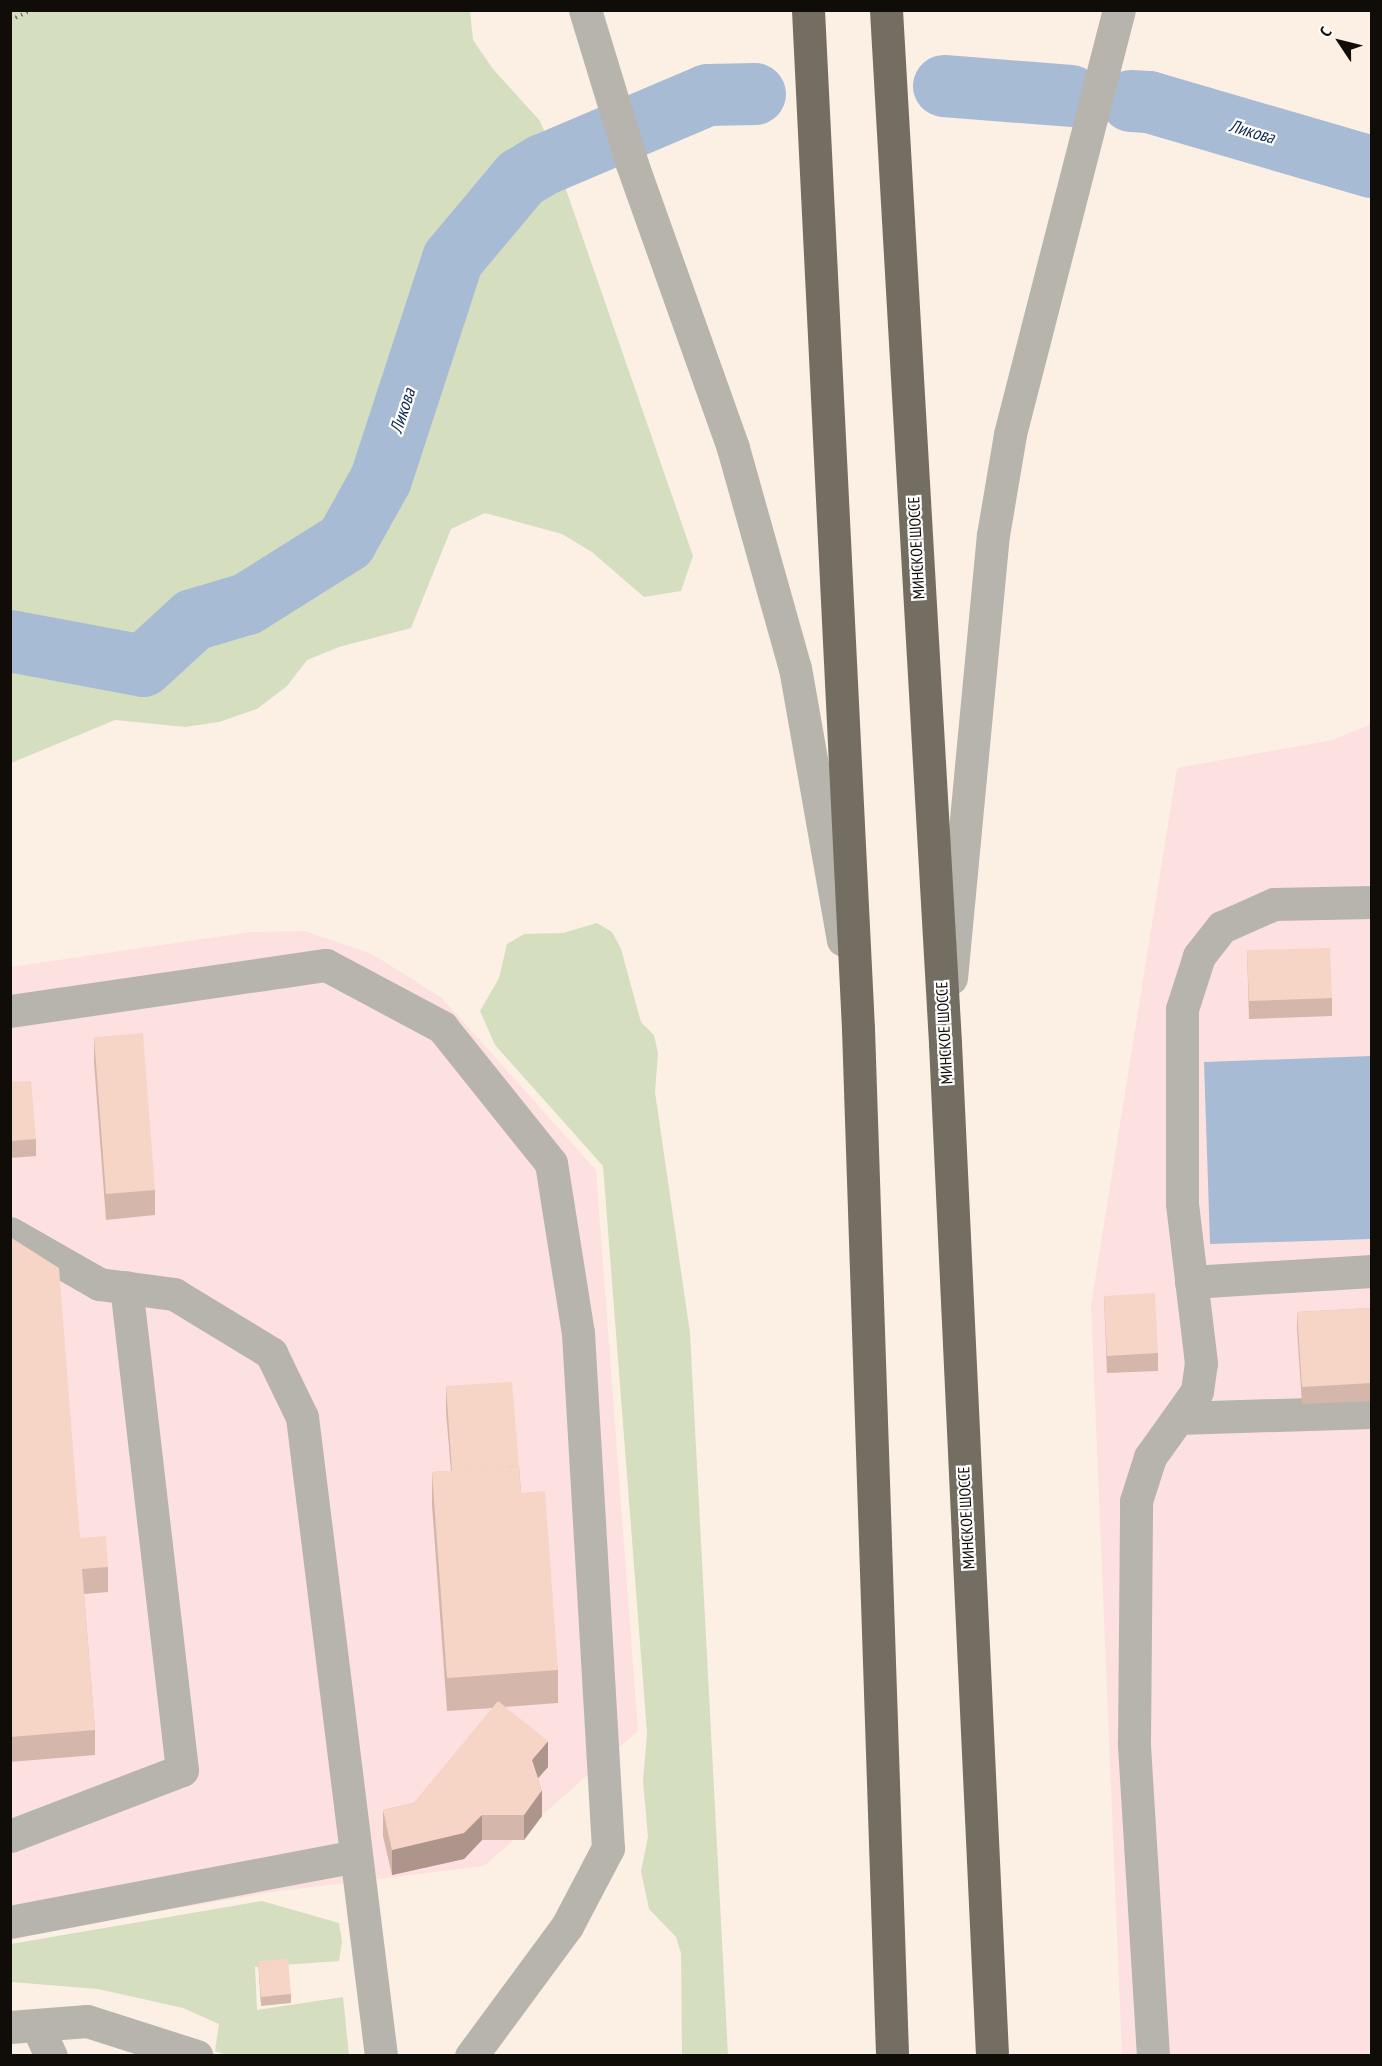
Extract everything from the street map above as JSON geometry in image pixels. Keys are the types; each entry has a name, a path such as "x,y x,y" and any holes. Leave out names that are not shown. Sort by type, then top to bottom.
{"highway":[{"name":"МИНСКОЕ ШОССЕ","path":"886,13 945,1043 992,2055"},
{"path":"808,15 858,1029 892,2055"}],"street":[{"path":"585,10 632,164 733,448 795,668 858,1029"},
{"path":"945,1043 993,535 1010,434 1073,181 1119,10"},
{"path":"1153,2055 1134,1743 1136,1501 1150,1457 1197,1391 1201,1363 1182,1203 1182,1009 1198,956 1222,927 1274,904 1371,902"},
{"path":"10,1011 326,965 442,1027 551,1163 578,1333 608,1848 567,1926 471,2055"},
{"path":"10,1233 99,1284 174,1294 271,1353 302,1417 381,2055"},
{"path":"1191,1282 1371,1271"},
{"path":"10,1836 182,1770 126,1287"},
{"path":"1179,1418 1371,1412"},
{"path":"10,1922 355,1856"},
{"path":"24,2026 87,2021 197,2055"},
{"path":"24,2026 51,2055"}],"path":[{"path":"10,20 32,10"}],"shaded area":[{"path":"1371,724 1371,2055 1122,2055 1091,1305 1177,768 1332,740"},
{"path":"305,931 372,954 442,998 596,1170 638,1731 484,1866 280,1891 11,1936 10,967 251,932"}],"green space":[{"path":"11,10 470,11 473,40 493,69 540,121 554,155 693,556 681,591 644,597 592,552 562,534 485,513 451,529 411,628 339,647 307,660 287,686 257,709 219,722 185,727 115,720 11,763"},
{"path":"1156,89 1329,143 1371,151 1371,188 1275,169 1144,119"},
{"path":"597,923 612,932 621,949 641,1022 654,1035 658,1053 655,1092 690,1333 728,2055 682,2055 681,1953 676,1937 649,1909 641,1871 648,1837 643,1781 647,1733 603,1166 495,1045 480,1011 499,978 507,944 524,934 563,933"},
{"path":"262,1901 339,1923 342,1941 339,1961 255,1967 257,2010 343,1997 349,2055 226,2055 215,2051 219,2024 183,2008 98,1989 11,1982 11,1944"}],"water":[{"path":"1371,1056 1371,1239 1210,1244 1204,1062"}],"building":[{"path":"1330,948 1332,998 1249,1001 1247,950"},
{"path":"143,1033 155,1190 106,1194 94,1037"},
{"path":"31,1081 36,1139 10,1141 10,1082"},
{"path":"10,1237 59,1268 80,1538 106,1536 108,1567 82,1569 95,1730 10,1737"},
{"path":"1155,1293 1158,1353 1107,1356 1104,1296"},
{"path":"1371,1308 1371,1383 1302,1387 1297,1312"},
{"path":"512,1382 519,1466 452,1471 446,1386"},
{"path":"519,1466 521,1493 545,1491 558,1670 447,1678 432,1472"},
{"path":"498,1701 548,1741 532,1760 542,1790 524,1815 482,1815 464,1833 392,1850 383,1810 414,1803"},
{"path":"288,1959 291,1994 261,1997 258,1961"}],"waterway":[{"name":"Ликова","path":"944,86 1071,96"},
{"name":"Ликова","path":"10,641 143,666 193,620 247,604 346,542 381,479 453,259 521,178 543,165 708,95 755,94"},
{"name":"Ликова","path":"1131,101 1149,102 1372,167"}]}
